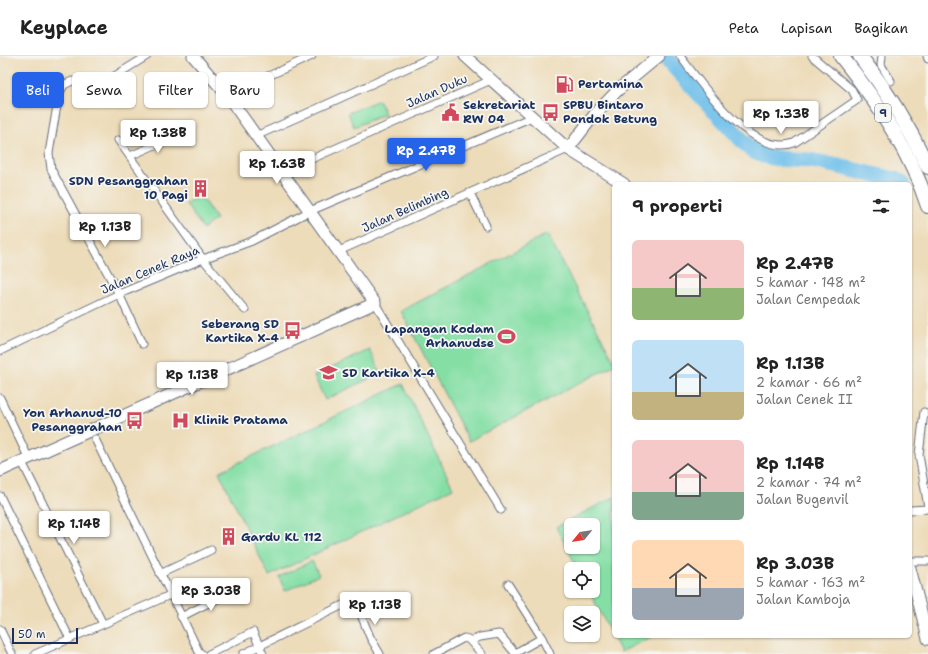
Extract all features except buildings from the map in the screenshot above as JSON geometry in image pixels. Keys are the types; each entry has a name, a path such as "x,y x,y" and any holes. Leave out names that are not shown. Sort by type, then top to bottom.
{"highway":[{"name":"9","path":"842,56 882,111 900,143 928,206"},
{"name":"9","path":"860,56 891,99 913,134 928,167"}],"street":[{"path":"142,344 119,294 51,169 48,160 59,94 64,86 72,81 90,86 100,86 147,56"},
{"path":"194,56 216,82"},
{"path":"274,73 312,56"},
{"path":"256,136 434,56"},
{"path":"465,56 568,149 621,182"},
{"path":"680,56 711,96 749,133 761,140 786,145 794,142 857,100 852,90 812,56"},
{"path":"882,56 881,65 891,81"},
{"path":"927,56 928,60"},
{"path":"568,149 599,109 618,90 657,57"},
{"name":"Jalan Duku","path":"282,172 491,80"},
{"path":"236,108 375,303 501,510"},
{"name":"Jalan Cenek Raya","path":"0,351 119,294 203,258 252,241 310,211 532,117"},
{"path":"130,156 178,135"},
{"path":"118,140 203,258 245,310"},
{"name":"Jalan Belimbing","path":"339,251 568,149"},
{"path":"470,193 486,226"},
{"path":"0,471 375,303"},
{"path":"0,398 24,459 103,624"},
{"path":"912,510 928,508 919,455 924,412"},
{"path":"95,439 170,595 200,653"},
{"path":"0,496 70,639"},
{"path":"160,574 211,550"},
{"path":"912,561 928,562"},
{"path":"912,575 926,625 928,639"},
{"path":"508,584 542,638 550,654"},
{"path":"182,617 232,591"},
{"path":"35,654 170,595"},
{"path":"243,654 349,602 356,605 370,637 380,654"},
{"path":"0,629 12,654"},
{"path":"208,654 253,632 263,654"},
{"path":"471,641 480,636 500,634 515,653 542,638"},
{"path":"434,654 464,638 471,641 482,654"},
{"path":"448,647 452,654"}],"green space":[{"path":"379,100 385,114 354,127 348,113"},
{"path":"200,195 216,219 203,229 186,204"},
{"name":"Lapangan Kodam Arhanudse","path":"547,234 612,357 612,366 469,441 401,311"},
{"path":"370,350 381,373 325,400 314,376"},
{"name":"Lapangan Kodam Arhanudse","path":"403,384 453,488 269,576 219,472"},
{"path":"612,498 612,635 600,612 600,606 597,606 593,598 600,598 600,562 574,562 570,554 600,554 600,518 573,518"},
{"path":"564,523 564,542 556,527"},
{"path":"312,561 319,575 285,591 279,577"},
{"path":"614,638 649,638 621,652"}],"waterway":[{"path":"664,56 751,150 774,158 813,161 894,179 899,182"}],"place":[{"name":"Pertamina","path":"565,84"},
{"name":"Sekretariat RW 04","path":"450,112"},
{"name":"SPBU Bintaro Pondok Betung","path":"550,112"},
{"name":"SDN Pesanggrahan 10 Pagi","path":"201,188"},
{"name":"Seberang SD Kartika X-4","path":"292,331"},
{"name":"Lapangan Kodam Arhanudse","path":"507,336"},
{"name":"SD Kartika X-4","path":"329,373"},
{"name":"Yon Arhanud-10 Pesanggrahan","path":"135,420"},
{"name":"Klinik Pratama","path":"181,420"},
{"name":"Gardu KL 112","path":"228,537"}]}
